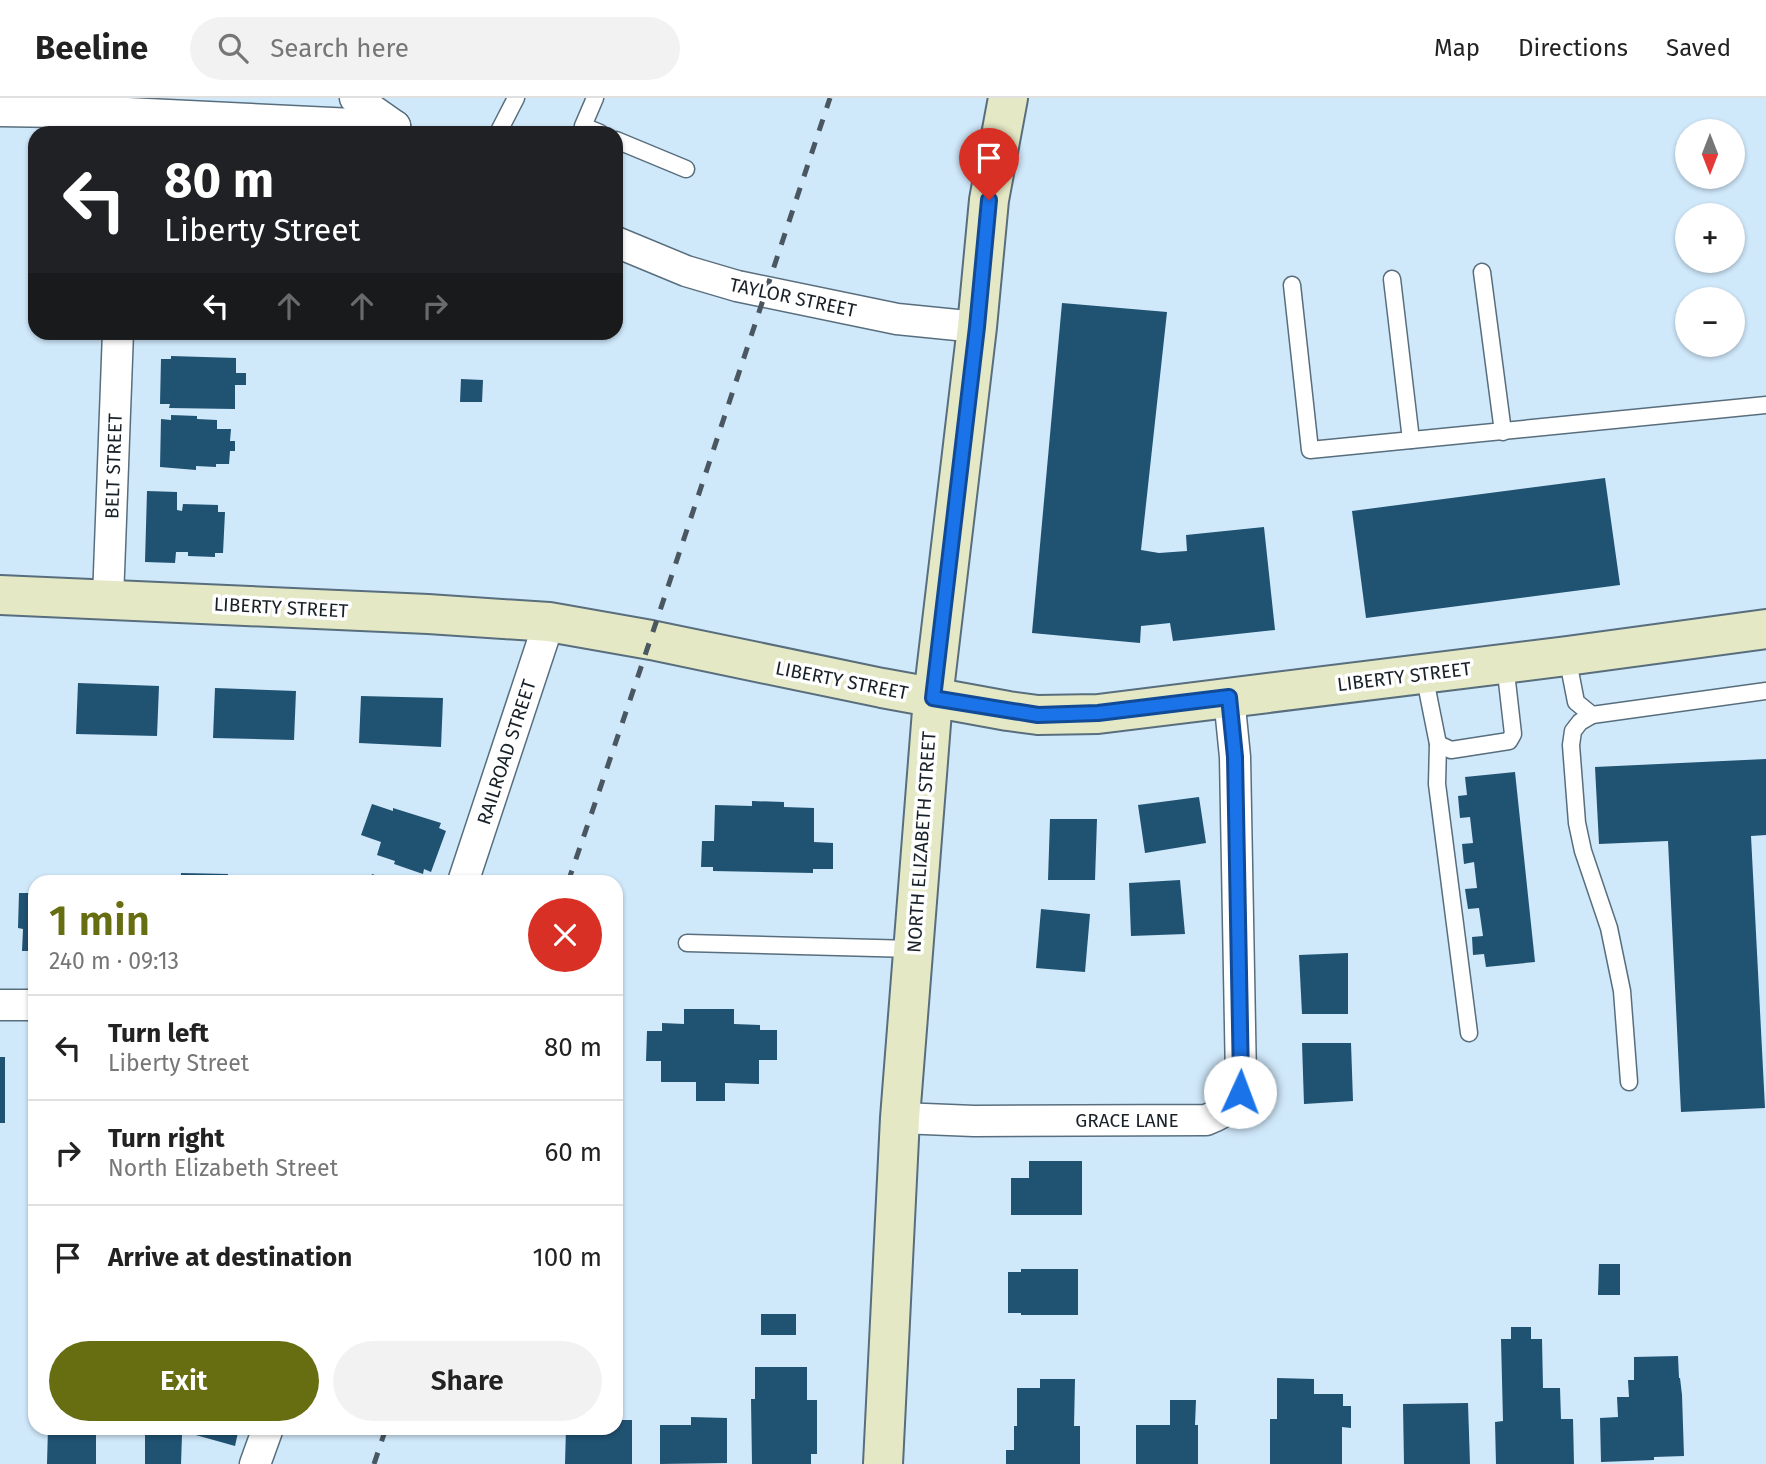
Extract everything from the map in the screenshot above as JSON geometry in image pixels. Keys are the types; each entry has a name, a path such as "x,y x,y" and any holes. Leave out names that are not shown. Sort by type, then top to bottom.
{"street":[{"path":"355,98 397,126"},
{"name":"NORTH ELIZABETH STREET","path":"883,1464 900,1118 933,698 977,327 989,200 1008,98"},
{"path":"0,111 126,123 264,126"},
{"name":"TAYLOR STREET","path":"623,245 686,271 737,286 897,319 977,327"},
{"name":"BELT STREET","path":"108,599 118,340"},
{"name":"LIBERTY STREET","path":"0,595 549,622 651,640 933,698 1038,715 1098,713 1505,664 1766,629"},
{"name":"RAILROAD STREET","path":"465,875 549,622"},
{"name":"GRACE LANE","path":"900,1118 974,1121 1206,1120 1223,1113 1231,1106 1240,1092 1241,1080 1235,757 1229,697"},
{"path":"0,1005 28,1005"},
{"path":"255,1464 265,1435"}],"lane":[{"path":"502,126 516,98"},
{"path":"583,126 595,98"},
{"path":"623,143 686,169"},
{"path":"1482,272 1503,432"},
{"path":"1392,279 1411,440"},
{"path":"1292,285 1310,450 1766,405"},
{"path":"1567,656 1576,702 1592,715"},
{"path":"1438,744 1451,750 1508,741 1513,734 1505,664"},
{"path":"1424,674 1438,744 1437,784 1469,1033"},
{"path":"1629,1082 1622,991 1609,929 1583,851 1577,823 1571,746 1573,732 1580,722 1592,715 1766,691"},
{"path":"687,943 913,949"}],"building":[{"path":"1062,303 1167,312 1141,550 1159,553 1187,551 1186,535 1264,527 1275,630 1173,641 1170,623 1141,626 1140,643 1032,633"},
{"path":"171,356 236,358 236,373 246,373 246,385 235,385 235,409 169,408 170,404 160,404 161,359 171,359"},
{"path":"461,379 483,380 482,402 460,402"},
{"path":"171,415 217,420 217,429 231,429 230,441 235,441 235,451 230,451 229,464 216,464 216,467 196,466 196,470 160,467 161,419 171,420"},
{"path":"1605,478 1620,585 1366,618 1352,511"},
{"path":"147,491 177,492 177,510 182,511 183,504 218,505 218,512 225,512 223,553 215,553 215,557 188,556 188,552 176,552 175,563 145,562"},
{"path":"78,683 159,686 157,736 76,734"},
{"path":"215,688 296,691 294,740 213,738"},
{"path":"361,696 443,698 441,747 359,743"},
{"path":"1766,759 1766,835 1751,836 1765,1108 1681,1112 1668,841 1599,844 1595,767"},
{"path":"1515,772 1535,962 1486,967 1484,954 1473,955 1472,937 1483,936 1479,908 1468,909 1465,889 1477,888 1474,862 1464,864 1462,844 1473,843 1470,817 1460,818 1458,796 1467,795 1465,777"},
{"path":"1199,797 1206,843 1145,853 1138,805"},
{"path":"752,801 784,802 784,807 814,808 814,842 833,843 833,869 813,869 813,873 713,871 713,867 701,867 702,841 714,841 715,805 752,806"},
{"path":"372,804 441,823 439,828 446,831 431,872 424,869 423,874 377,855 381,842 361,835"},
{"path":"1050,819 1097,819 1095,880 1048,880"},
{"path":"181,873 228,874 228,875"},
{"path":"1180,880 1185,934 1131,936 1129,883"},
{"path":"19,893 28,893 28,951 22,951 23,929 18,928"},
{"path":"1041,909 1090,914 1085,972 1036,968"},
{"path":"1348,953 1348,1014 1302,1014 1299,955"},
{"path":"684,1009 734,1009 734,1024 760,1025 760,1030 777,1030 777,1060 759,1060 759,1084 725,1083 725,1101 696,1101 696,1082 661,1082 661,1061 646,1061 647,1031 662,1031 662,1023 684,1024"},
{"path":"1302,1043 1351,1043 1353,1101 1304,1104"},
{"path":"0,1057 5,1057 5,1123 0,1123"},
{"path":"1029,1161 1082,1161 1082,1215 1011,1215 1011,1178 1029,1178"},
{"path":"1599,1264 1620,1264 1620,1295 1598,1295"},
{"path":"1021,1269 1078,1269 1078,1315 1008,1313 1008,1272 1021,1272"},
{"path":"761,1314 796,1314 796,1335 761,1335"},
{"path":"1511,1327 1531,1327 1531,1339 1542,1339 1543,1388 1560,1388 1561,1419 1573,1419 1574,1464 1496,1464 1495,1422 1503,1421 1501,1339 1511,1339"},
{"path":"1678,1356 1684,1456 1601,1462 1600,1418 1618,1417 1617,1397 1629,1397 1628,1380 1634,1380 1634,1357"},
{"path":"755,1367 807,1367 807,1400 817,1400 817,1454 811,1454 811,1464 752,1464 751,1399 755,1399"},
{"path":"1277,1378 1314,1379 1314,1394 1343,1394 1343,1406 1351,1406 1351,1428 1342,1427 1342,1464 1270,1464 1270,1419 1277,1419"},
{"path":"1040,1379 1075,1379 1074,1426 1080,1426 1080,1464 1006,1464 1006,1450 1014,1450 1017,1388 1040,1388"},
{"path":"1170,1400 1196,1400 1198,1464 1136,1464 1136,1425 1170,1425"},
{"path":"1468,1403 1470,1464 1404,1464 1403,1404"},
{"path":"691,1417 727,1418 727,1463 660,1464 660,1425 691,1425"},
{"path":"623,1420 632,1420 632,1464 565,1464 566,1435 623,1435"},
{"path":"48,1435 96,1435 96,1464 47,1464"},
{"path":"145,1435 182,1435 181,1464 145,1464"},
{"path":"196,1435 237,1435 235,1446"}],"railway":[{"path":"570,875 830,98"},
{"path":"374,1464 384,1435"}],"route":[{"path":"989,200 977,327 933,698 1038,715 1098,713 1229,697 1235,757 1240,1092"}]}
